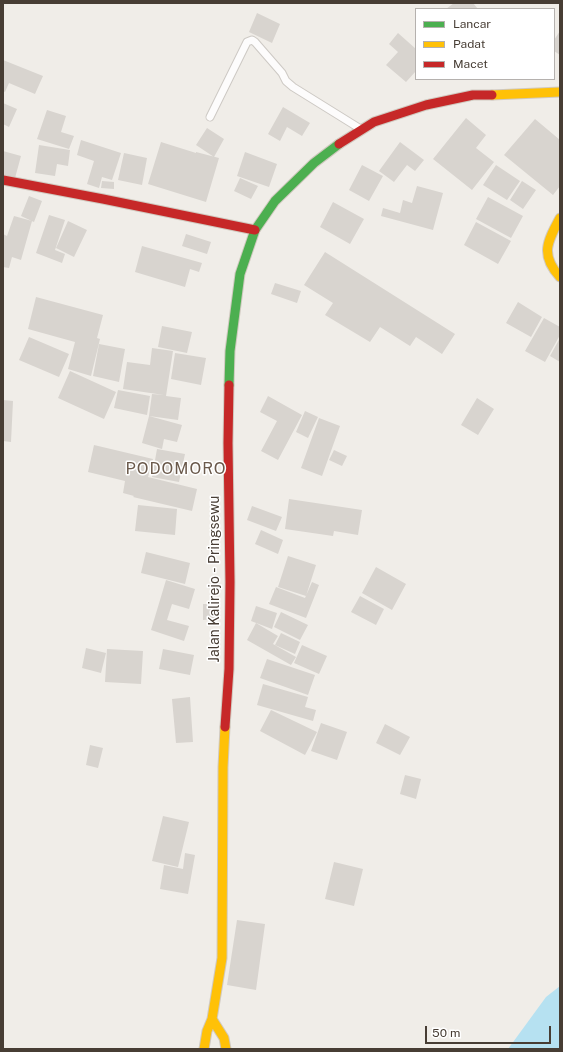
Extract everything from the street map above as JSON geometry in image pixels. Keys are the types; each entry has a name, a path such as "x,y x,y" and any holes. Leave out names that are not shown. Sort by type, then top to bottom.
{"main road":[{"name":"Jalan Kalirejo - Pringsewu","path":"204,1049 207,1031 212,1019 222,958 223,767 229,669 230,582 228,443 230,351 240,274 255,230 275,201 314,163 341,142 374,122 426,105 473,95 560,92"},
{"path":"3,180 103,198 255,230"},
{"path":"560,218 547,248 548,261 560,277"},
{"path":"212,1019 224,1038 226,1049"}],"lane":[{"path":"210,117 246,42 252,40 256,42 282,73 286,81 293,87 362,129"}],"water":[{"path":"560,986 560,1049 508,1049 546,997"}],"building":[{"path":"454,3 473,3 477,8 447,8"},
{"path":"257,13 280,24 272,43 249,32"},
{"path":"560,31 560,55 555,52 555,38"},
{"path":"398,33 415,48 415,72 406,82 386,65 398,52 389,44"},
{"path":"3,60 43,76 35,94 9,83 5,92 3,91"},
{"path":"3,103 17,109 9,127 3,124"},
{"path":"283,107 310,123 302,136 287,127 280,141 268,134"},
{"path":"47,110 66,116 61,132 74,136 69,149 37,139"},
{"path":"466,118 486,135 476,148 494,162 472,190 433,159"},
{"path":"535,119 560,140 560,186 553,195 504,155"},
{"path":"207,128 224,139 214,157 196,145"},
{"path":"81,140 121,153 112,180 102,177 99,188 87,184 94,161 77,155"},
{"path":"161,142 196,153 219,158 206,202 148,184"},
{"path":"400,142 424,160 415,171 407,165 394,182 379,171"},
{"path":"39,145 70,150 68,166 57,164 55,176 35,173"},
{"path":"3,151 21,156 15,178 3,175"},
{"path":"245,152 277,164 269,187 237,176"},
{"path":"124,153 147,158 142,185 118,180"},
{"path":"362,165 383,176 369,201 349,190"},
{"path":"496,165 520,181 507,200 483,185"},
{"path":"240,178 258,186 251,199 234,191"},
{"path":"102,181 114,182 114,189 101,188"},
{"path":"522,181 536,190 523,209 510,200"},
{"path":"417,186 443,193 433,230 381,216 383,208 400,213 403,200 412,203"},
{"path":"29,196 42,201 34,222 21,216"},
{"path":"488,197 523,216 511,238 476,219"},
{"path":"333,202 364,219 350,244 320,227"},
{"path":"49,215 65,220 55,250 65,254 62,263 36,253"},
{"path":"14,216 32,221 21,260 12,257 9,268 3,267 3,234 7,236"},
{"path":"68,221 87,230 74,257 56,248"},
{"path":"476,222 511,241 498,264 464,245"},
{"path":"186,234 211,242 207,254 182,246"},
{"path":"142,246 202,263 199,272 190,269 185,287 135,272"},
{"path":"325,252 455,334 442,354 416,337 410,346 380,327 370,342 325,315 333,303 304,285"},
{"path":"275,283 301,291 297,303 271,294"},
{"path":"36,297 103,315 97,338 100,339 91,376 68,369 75,342 28,329"},
{"path":"518,302 542,317 531,337 506,323"},
{"path":"544,318 560,327 560,335 545,362 525,351"},
{"path":"162,326 192,332 187,353 158,347"},
{"path":"29,337 69,354 59,377 19,360"},
{"path":"560,338 560,362 550,356"},
{"path":"99,344 125,349 119,382 93,376"},
{"path":"152,348 173,351 166,396 181,398 178,420 149,416 152,394 164,395 123,389 127,362 150,365"},
{"path":"175,353 206,358 201,385 171,379"},
{"path":"70,371 116,392 104,419 58,398"},
{"path":"118,390 150,396 147,415 114,408"},
{"path":"268,396 302,415 278,460 261,451 277,421 260,412"},
{"path":"477,398 494,409 478,435 461,425"},
{"path":"3,400 13,401 11,442 3,441"},
{"path":"305,411 318,417 308,438 296,432"},
{"path":"149,416 182,425 177,442 164,439 162,449 142,443"},
{"path":"319,418 340,426 322,476 301,468"},
{"path":"94,445 153,459 148,477 197,489 192,511 133,497 134,496 123,493 125,481 88,472"},
{"path":"157,449 185,454 179,482 152,477"},
{"path":"334,450 347,456 342,466 329,460"},
{"path":"289,499 362,510 358,535 334,531 333,536 285,529"},
{"path":"138,505 177,509 175,535 135,531"},
{"path":"252,506 282,517 276,531 247,520"},
{"path":"261,530 283,540 278,554 255,544"},
{"path":"146,552 190,563 185,584 141,573"},
{"path":"288,556 316,565 306,596 278,587"},
{"path":"376,567 406,584 392,610 362,593"},
{"path":"166,580 195,589 189,609 172,604 167,620 189,626 184,641 151,630"},
{"path":"312,582 319,585 306,618 269,604 276,587 305,598"},
{"path":"360,596 384,609 376,625 351,612"},
{"path":"203,604 214,604 215,619 203,620"},
{"path":"256,606 277,613 272,629 251,621"},
{"path":"281,612 308,625 300,640 274,627"},
{"path":"256,623 278,636 273,644 296,657 291,665 247,640"},
{"path":"281,633 300,642 295,654 275,645"},
{"path":"302,645 327,656 319,674 294,663"},
{"path":"86,648 106,653 101,673 82,668"},
{"path":"107,649 143,651 141,684 105,682"},
{"path":"163,649 194,655 190,675 159,669"},
{"path":"267,659 315,675 308,695 260,678"},
{"path":"263,684 308,697 305,707 316,710 313,721 257,705"},
{"path":"190,697 193,742 176,743 172,699"},
{"path":"271,710 317,732 305,755 260,731"},
{"path":"321,723 347,732 337,760 311,751"},
{"path":"385,724 410,737 400,755 376,743"},
{"path":"90,745 103,748 98,768 86,765"},
{"path":"405,775 421,779 416,799 400,794"},
{"path":"163,816 189,822 178,867 152,861"},
{"path":"185,853 195,855 188,894 160,889 164,865 183,869"},
{"path":"334,862 363,869 354,906 325,899"},
{"path":"237,920 265,924 256,990 227,985"}],"traffic: fast":[{"path":"229,385 230,351 240,274 255,230 275,201 314,163 339,144"}],"traffic: slow":[{"path":"492,95 560,92"},
{"path":"560,218 549,241 548,248 550,262 560,277"},
{"path":"204,1049 207,1031 212,1019 222,958 223,767 225,727"},
{"path":"212,1019 224,1038 226,1049"}],"traffic: jam":[{"path":"339,144 374,122 426,105 473,95 492,95"},
{"path":"3,180 255,230"},
{"path":"225,727 229,669 229,385"}],"district":[{"name":"PODOMORO","path":"176,469"}]}
